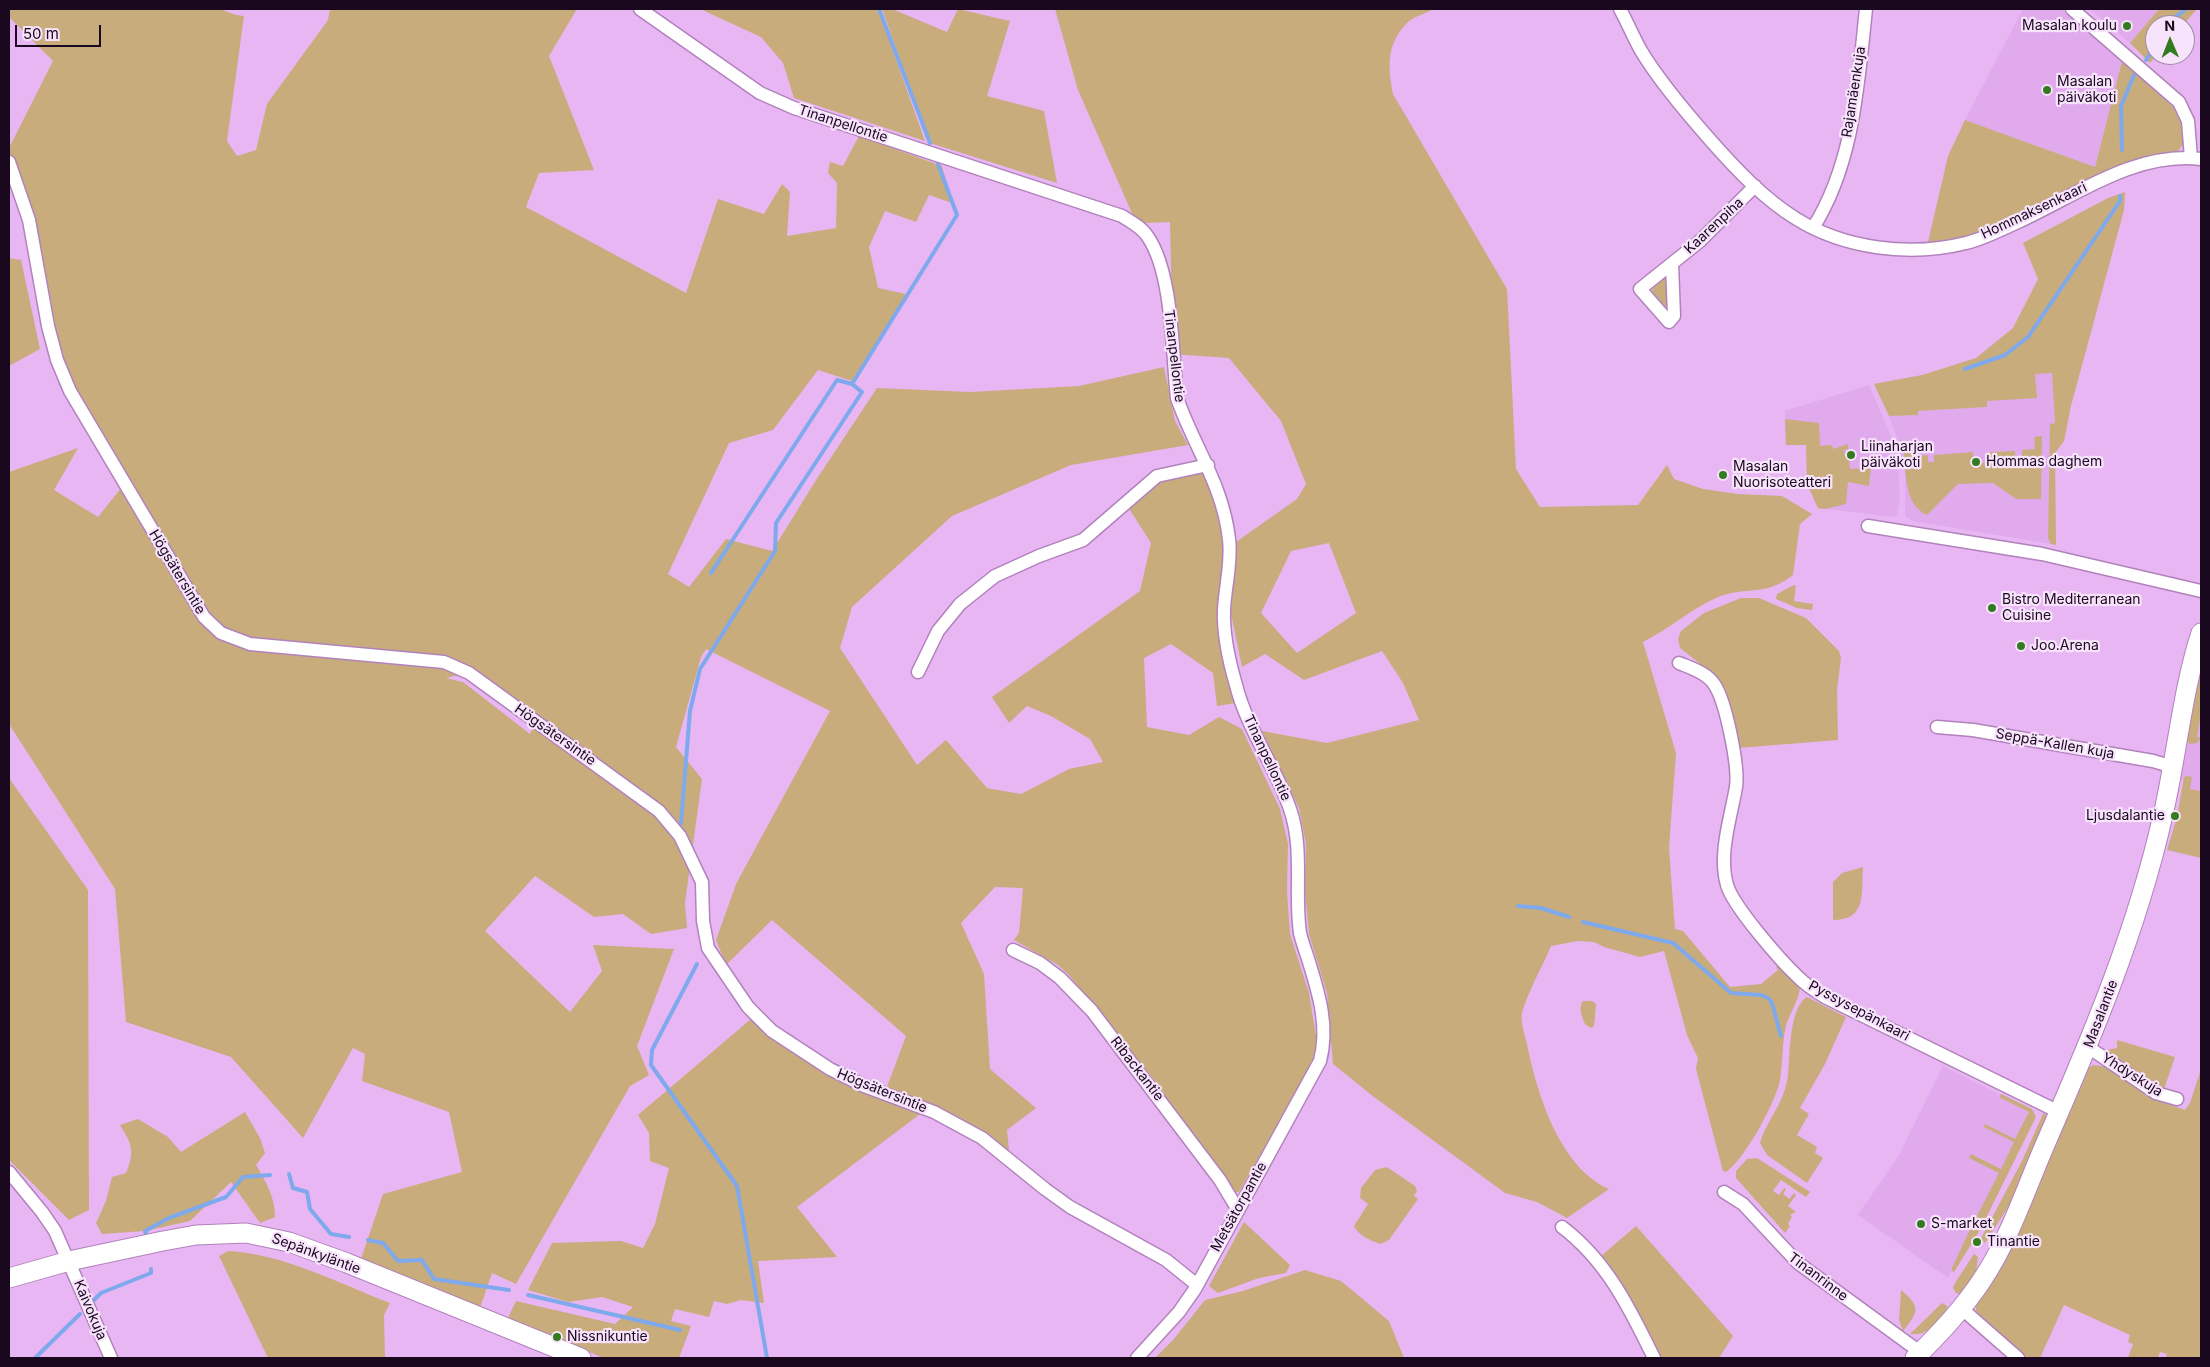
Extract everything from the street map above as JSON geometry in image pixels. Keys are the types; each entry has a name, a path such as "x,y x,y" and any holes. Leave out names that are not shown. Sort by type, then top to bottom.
{"street":[{"name":"Tinanpellontie","path":"640,9 760,93 794,108 1122,216 1138,226 1148,237 1161,266 1177,398 1184,417 1208,465 1226,517 1230,541 1224,612 1236,685 1245,713 1290,809 1298,844 1297,892 1300,934 1319,993 1324,1044"},
{"name":"Hommaksenkaari","path":"1620,9 1641,51 1693,120 1755,186 1794,218 1834,238 1893,248 1922,249 1967,243 2019,222 2091,184 2134,168 2165,160 2196,159"},
{"name":"Rajamäenkuja","path":"1813,228 1830,195 1851,127 1866,9"},
{"path":"2072,9 2179,102 2188,120 2196,159"},
{"name":"Högsätersintie","path":"9,162 28,220 55,352 70,391 204,617 221,634 250,644 444,662 469,673 659,811 680,836 702,882 703,921 708,948 748,1007 772,1031 830,1070 864,1086 934,1112 982,1138 1064,1202 1166,1260 1197,1285"},
{"name":"Kaarenpiha","path":"1672,264 1700,241 1755,186"},
{"path":"918,672 938,631 960,604 995,576 1039,556 1083,540 1157,476 1208,465"},
{"path":"1868,526 2040,554 2201,591"},
{"name":"Masalantie","path":"1918,1355 1961,1308 1983,1278 1998,1250 2088,1047 2116,975 2163,817 2189,679 2201,633"},
{"name":"Pyssysepänkaari","path":"1679,663 1700,672 1714,684 1721,701 1737,772 1725,857 1726,883 1732,898 1756,928 1797,976 1825,997 2059,1112"},
{"name":"Seppä-Kallen kuja","path":"1937,727 1973,730 2173,766"},
{"name":"Ribackantie","path":"1013,950 1040,962 1060,978 1092,1011 1215,1172 1238,1210"},
{"name":"Metsätorpantie","path":"1137,1358 1179,1312 1197,1285 1320,1061 1324,1044"},
{"name":"Yhdyskuja","path":"2088,1047 2156,1093 2177,1099"},
{"name":"Kaivokuja","path":"9,1172 42,1212 70,1261 94,1324 111,1358"},
{"name":"Tinanrinne","path":"1724,1192 1743,1204 1798,1263 1918,1355"},
{"path":"1562,1227 1580,1240 1615,1284 1654,1358"},
{"name":"Sepänkyläntie","path":"9,1278 70,1261 196,1235 246,1233 267,1236 347,1263 582,1358"},
{"path":"1961,1308 2018,1358"}],"shaded area":[{"path":"9,9 220,9 244,16 227,141 237,156 256,150 267,104 328,20 330,9 577,9 549,56 594,170 539,173 526,207 686,293 718,199 764,214 782,184 790,192 787,236 836,228 837,183 828,173 830,162 843,166 859,136 942,166 952,203 929,195 916,222 885,211 869,247 878,288 906,294 855,382 818,370 773,430 729,443 668,574 689,587 726,539 772,551 877,388 971,392 1079,386 1164,367 1175,421 1188,445 1071,465 952,516 852,607 840,648 917,765 946,740 987,788 1021,794 1069,769 1103,762 1090,739 1051,716 1027,706 1009,723 992,697 1140,591 1151,543 1128,507 1160,482 1203,472 1213,496 1223,541 1219,628 1224,665 1236,703 1217,706 1213,673 1171,644 1144,658 1147,727 1189,735 1219,717 1242,729 1280,809 1288,844 1287,891 1290,934 1309,993 1317,1042 1312,1064 1239,1192 1231,1192 1154,1080 1069,975 1058,965 1014,940 1019,933 1023,888 995,887 961,923 984,974 990,1069 1036,1108 1007,1130 1009,1150 935,1107 887,1087 906,1036 772,920 726,965 716,940 736,884 830,711 706,649 701,657 676,747 702,779 685,903 687,928 651,934 623,914 594,917 535,876 485,931 570,1012 602,971 593,945 674,949 637,1046 649,1075 630,1086 516,1284 492,1273 480,1308 361,1259 383,1194 462,1172 449,1112 362,1081 365,1054 353,1048 303,1138 231,1057 126,1022 115,889 9,724 9,472 78,448 54,490 98,517 125,483 70,391 9,162 9,148 53,61 9,17","holes":["469,673 535,721 530,734 463,682 446,678"]},
{"path":"700,9 878,9 925,141 794,98 783,63 761,37"},
{"path":"882,9 892,9 947,32 958,9 1010,21 987,96 1044,111 1057,183 930,143"},
{"path":"1055,9 1434,9 1415,17 1399,32 1395,40 1390,57 1393,94 1507,289 1516,469 1540,507 1638,505 1667,465 1674,479 1703,489 1737,494 1782,496 1812,514 1800,524 1793,575 1783,582 1764,589 1736,592 1716,598 1643,642 1676,753 1669,848 1675,929 1683,931 1730,987 1761,984 1778,970 1776,967 1780,964 1800,986 1800,991 1787,1021 1780,1080 1773,1102 1759,1129 1742,1155 1726,1172 1723,1171 1696,1069 1698,1058 1687,1035 1664,951 1640,957 1604,947 1594,942 1578,941 1551,946 1531,988 1522,1013 1523,1028 1544,1106 1553,1127 1576,1164 1609,1189 1567,1218 1537,1202 1505,1193 1374,1097 1333,1064 1327,993 1309,934 1305,891 1306,844 1299,808 1262,731 1327,743 1419,720 1403,683 1382,651 1304,680 1265,654 1242,667 1231,614 1236,542 1297,499 1306,484 1281,421 1229,358 1173,354 1170,222 1144,223 1134,218 1078,90","holes":["1329,543 1356,613 1297,653 1261,613 1291,551"]},
{"name":"Masalan päiväkoti","path":"2023,9 2061,9 2122,61 2095,167 1965,120"},
{"name":"Masalan koulu","path":"2090,9 2159,9 2154,15 2145,15 2145,25 2130,43"},
{"path":"2159,9 2197,9 2192,15 2154,15"},
{"path":"2145,25 2145,58 2130,43"},
{"path":"2122,61 2173,107 2181,123 2184,143 2178,151 2089,179 2009,219 1961,238 1928,242 1948,156 1965,120 2095,167"},
{"path":"2125,192 2124,210 2071,406 2064,441 2055,453 2056,545 2051,544 2048,538 2050,424 2055,423 2052,373 2035,374 2037,398 1987,401 1987,407 1918,411 1918,415 1889,416 1874,384 1922,375 1976,358 2013,328 2038,279 2023,243 2108,198"},
{"path":"9,258 21,260 40,349 9,366"},
{"path":"1665,276 1667,277 1667,306 1664,307 1652,293 1653,285"},
{"name":"Hommas daghem","path":"2052,373 2055,423 2051,424 2048,537 2051,544 1913,521 1905,516 1905,472 1897,438 1889,416 1917,415 1918,411 1986,407 1985,376"},
{"name":"Liinaharjan päiväkoti","path":"1869,385 1891,436 1898,465 1900,498 1897,514 1894,517 1818,508 1807,484 1806,445 1786,445 1785,411"},
{"path":"1785,419 1819,423 1820,446 1832,445 1833,449 1848,444 1848,449 1844,450 1845,456 1849,457 1850,469 1871,468 1869,486 1848,482 1846,504 1825,509 1818,508 1807,484 1806,445 1786,445"},
{"path":"2042,436 2041,499 2016,499 1993,483 1958,484 1927,515 1913,503 1907,485 1903,445 1914,444 1915,456 1928,455 1928,462 1934,462 1934,455 1973,452 1974,464 1990,462 1990,452 2015,451 2015,458 2022,458 2022,450 2035,449 2034,437"},
{"path":"1794,585 1796,586 1794,601 1813,604 1812,610 1797,608 1776,599 1777,594"},
{"path":"1741,598 1759,598 1806,618 1839,651 1841,658 1837,690 1838,740 1738,748 1713,674 1680,648 1678,639 1681,631 1704,613"},
{"path":"2201,656 2201,791 2189,789 2183,780 2177,778"},
{"path":"2201,671 2201,713 2197,737 2201,738 2197,743 2190,744 2185,739"},
{"path":"2184,777 2192,777 2190,789 2201,791 2201,858 2167,850 2177,817"},
{"path":"9,778 88,890 89,1210 69,1220 9,1160"},
{"path":"1863,867 1862,896 1857,910 1852,916 1833,920 1833,882 1842,873"},
{"path":"1807,997 1846,1017 1825,1064 1800,1108 1809,1114 1797,1135 1817,1147 1815,1153 1823,1158 1807,1183 1767,1155 1760,1143 1783,1095 1788,1075 1794,1021 1801,1002"},
{"path":"1583,1001 1592,1001 1596,1004 1594,1026 1591,1028 1585,1024 1582,1015 1581,1007"},
{"path":"751,1019 778,1041 924,1111 797,1207 837,1257 758,1261 764,1303 741,1300 727,1304 714,1301 709,1317 675,1309 671,1321 691,1326 679,1358 603,1358 544,1332 523,1329 508,1318 516,1301 615,1324 633,1307 602,1297 568,1302 528,1290 552,1243 621,1241 643,1248 655,1224 669,1168 650,1161 649,1133 638,1115"},
{"path":"2117,1040 2175,1057 2163,1092 2107,1052 2107,1050 2117,1048"},
{"path":"2093,1065 2108,1067 2162,1102 2185,1110 2190,1103 2201,1069 2201,1358 2166,1358 2167,1354 2160,1352 2158,1358 2128,1358 2133,1344 2128,1342 2130,1335 2064,1305 2040,1358 2026,1358 1976,1311 1976,1304 2085,1070"},
{"path":"1943,1066 2032,1111 1948,1278 1858,1215 1899,1155"},
{"path":"2001,1094 2032,1109 2036,1117 1984,1222 1976,1218 1999,1173 1969,1158 1971,1154 2001,1169 2014,1142 1984,1127 1985,1124 2015,1139 2029,1112 1999,1097"},
{"path":"245,1112 260,1138 265,1153 256,1165 272,1196 275,1217 260,1223 231,1182 190,1221 145,1231 102,1234 96,1223 106,1201 112,1177 126,1173 131,1159 130,1143 120,1125 138,1119 168,1137 181,1152"},
{"path":"2044,1112 2047,1118 2014,1198 1985,1243 1982,1241 1979,1244 1982,1246 1980,1247 1978,1244 2021,1163"},
{"path":"1757,1158 1810,1192 1806,1197 1781,1180 1773,1191 1779,1195 1784,1188 1786,1189 1783,1194 1789,1199 1794,1193 1796,1195 1788,1206 1796,1212 1790,1215 1792,1217 1788,1224 1790,1226 1785,1233 1736,1178 1736,1171 1747,1159"},
{"path":"1387,1167 1415,1186 1417,1191 1414,1196 1418,1199 1389,1240 1381,1244 1365,1237 1354,1226 1368,1204 1360,1198 1361,1188 1375,1170"},
{"path":"1974,1221 1983,1225 1954,1272 1951,1270"},
{"path":"1244,1222 1290,1265 1286,1273 1259,1278 1218,1293 1209,1286"},
{"path":"1636,1226 1733,1336 1719,1358 1658,1358 1600,1257"},
{"path":"228,1251 249,1253 290,1263 390,1303 384,1315 385,1358 268,1358 219,1256"},
{"path":"1974,1254 1978,1257 1976,1274 1963,1295 1956,1293 1953,1288 1955,1283"},
{"path":"1305,1270 1341,1281 1389,1321 1404,1358 1155,1358 1173,1340 1205,1300 1243,1291"},
{"path":"1901,1290 1915,1305 1915,1314 1903,1331 1899,1320"},
{"path":"1942,1303 1947,1306 1948,1313 1940,1321 1927,1331 1910,1334"}],"waterway":[{"path":"879,9 930,143"},
{"path":"2178,15 2186,9"},
{"path":"2122,150 2121,106 2134,75"},
{"path":"681,823 690,711 700,669 775,551 776,523 862,392 852,384 957,215 938,164"},
{"path":"1965,369 2005,355 2028,337 2120,201 2120,196"},
{"path":"711,573 837,380 852,384"},
{"path":"1518,906 1541,908 1569,917"},
{"path":"1583,922 1673,943 1731,993 1761,995 1768,998 1772,1003 1781,1036"},
{"path":"697,964 652,1050 651,1065 737,1186 767,1358"},
{"path":"289,1174 293,1188 307,1192 310,1209 331,1234 349,1237"},
{"path":"146,1234 145,1231 169,1218 226,1197 243,1177 270,1175"},
{"path":"368,1240 383,1243 398,1261 422,1260 434,1279 509,1290"},
{"path":"94,1300 101,1293 151,1273 151,1269"},
{"path":"528,1295 680,1330"},
{"path":"35,1358 80,1314"}],"place":[{"name":"Masalan koulu","path":"2127,26"},
{"name":"Masalan päiväkoti","path":"2047,90"},
{"name":"Liinaharjan päiväkoti","path":"1851,455"},
{"name":"Hommas daghem","path":"1976,462"},
{"name":"Masalan Nuorisoteatteri","path":"1723,475"},
{"name":"Bistro Mediterranean Cuisine","path":"1992,608"},
{"name":"Joo.Arena","path":"2021,646"},
{"name":"Ljusdalantie","path":"2175,816"},
{"name":"S-market","path":"1921,1224"},
{"name":"Tinantie","path":"1977,1242"},
{"name":"Nissnikuntie","path":"557,1337"}]}
